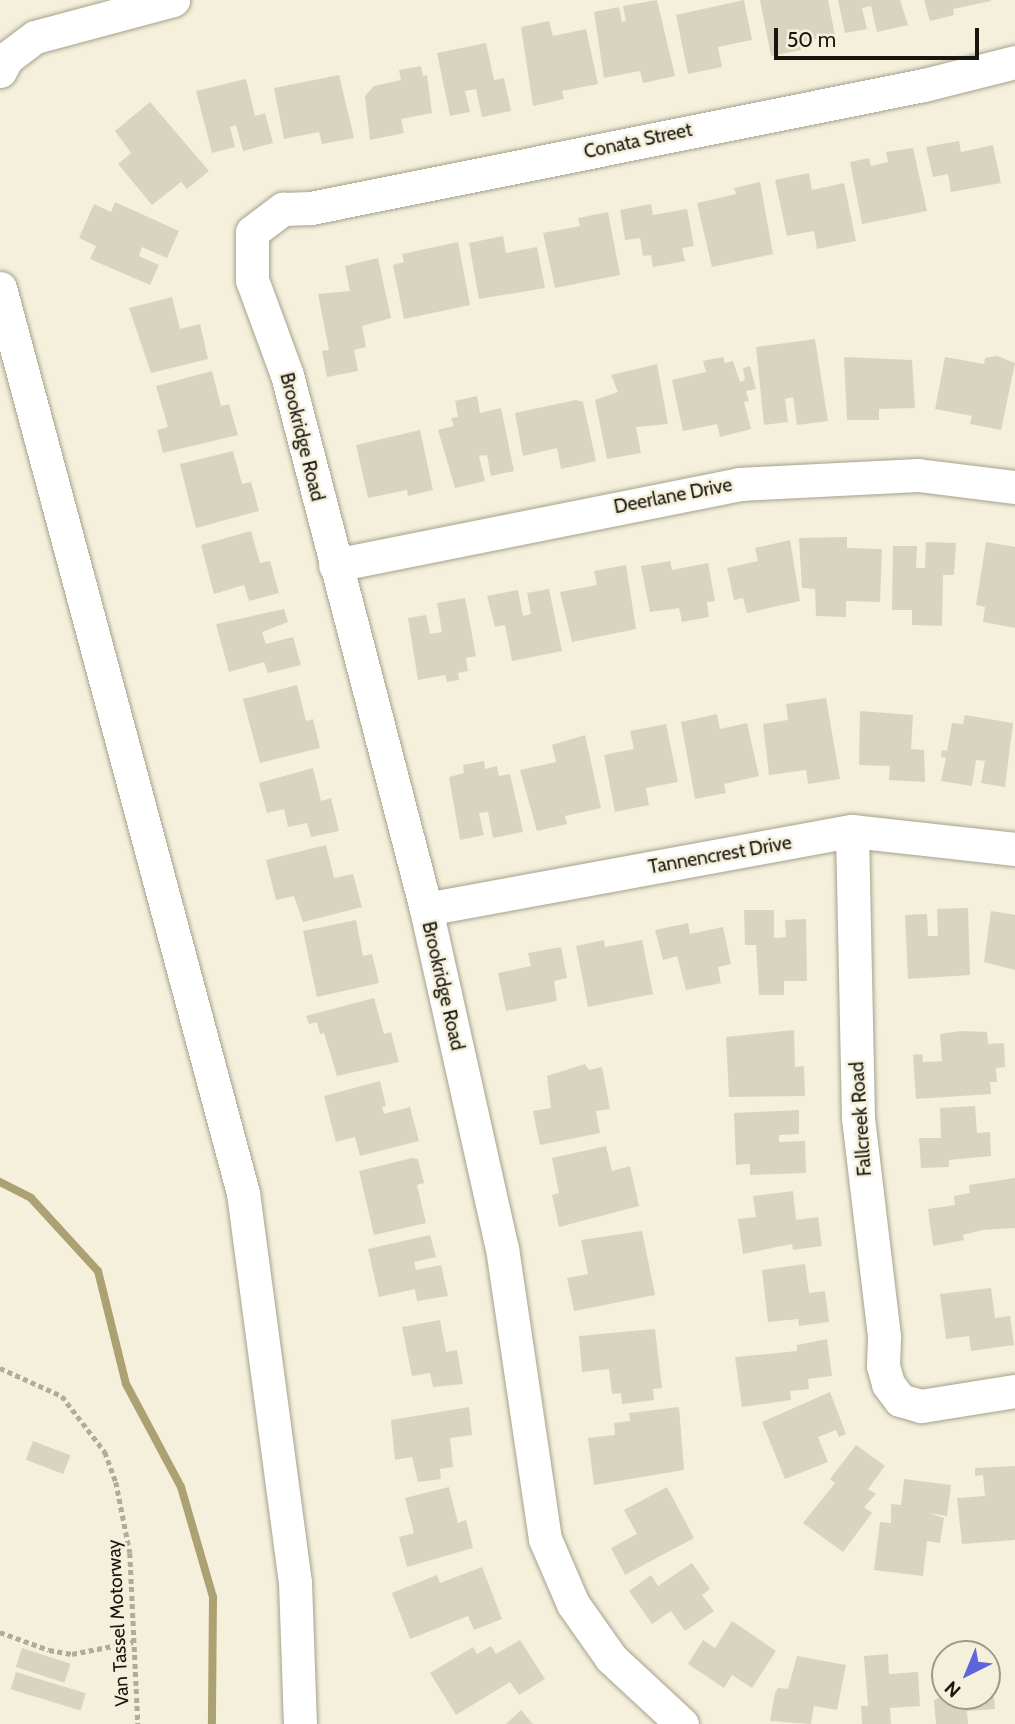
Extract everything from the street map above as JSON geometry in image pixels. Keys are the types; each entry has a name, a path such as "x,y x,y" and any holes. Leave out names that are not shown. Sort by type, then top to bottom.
{"street":[{"path":"0,71 7,58 35,37 173,0"},
{"name":"Conata Street","path":"263,221 283,209 311,208 924,85 1015,62"},
{"name":"Brookridge Road","path":"263,221 252,232 252,280 287,375 426,909 502,1249 545,1539 573,1605 611,1658 682,1724"},
{"path":"0,288 243,1193 295,1582 300,1724"},
{"name":"Deerlane Drive","path":"335,565 739,484 918,475 1015,487"},
{"name":"Tannencrest Drive","path":"426,909 852,831 1015,849"},
{"name":"Fallcreek Road","path":"852,831 858,1118 884,1336 883,1366 888,1384 900,1400 944,1405 1015,1391"}],"path":[{"name":"Van Tassel Motorway","path":"0,1367 62,1396 105,1452 116,1482 130,1553 138,1724"},
{"path":"0,1632 49,1650 72,1654 134,1642"}],"building":[{"path":"657,0 675,76 643,83 640,71 604,78 594,12 619,7 622,22 626,21 623,6"},
{"path":"744,0 752,40 718,47 722,67 688,74 676,15"},
{"path":"760,0 828,0 835,35 800,42 801,50 771,56"},
{"path":"838,0 900,0 908,25 877,32 871,6 862,8 867,29 845,33"},
{"path":"924,0 991,1 953,9 954,15 930,21"},
{"path":"549,21 553,36 586,29 598,84 562,91 564,99 533,106 521,27"},
{"path":"486,43 494,80 504,78 511,111 482,117 476,89 465,91 470,112 450,116 437,53"},
{"path":"421,66 423,76 427,75 432,113 401,119 404,133 370,140 365,96 374,86 401,80 399,70"},
{"path":"339,75 354,138 322,144 319,132 284,139 274,88"},
{"path":"246,79 255,116 265,113 273,143 243,151 236,125 230,127 235,147 212,153 196,91"},
{"path":"150,102 209,171 187,189 181,182 152,205 118,164 131,153 115,131"},
{"path":"959,141 961,152 993,145 1001,183 951,192 948,174 933,177 926,147"},
{"path":"913,148 927,211 862,224 850,162 869,158 871,166 888,162 886,152"},
{"path":"809,173 812,190 844,183 856,241 817,249 814,231 787,236 775,180"},
{"path":"760,182 773,254 712,267 697,203 736,194 734,188"},
{"path":"115,202 179,231 167,258 142,247 139,256 159,265 150,285 90,259 96,246 79,238 94,204 111,212"},
{"path":"651,204 653,215 687,209 694,246 682,248 685,261 653,267 651,255 643,256 640,238 625,240 620,210"},
{"path":"608,212 620,275 555,288 543,233 580,226 578,218"},
{"path":"503,236 506,253 537,247 545,288 479,299 469,243"},
{"path":"458,242 470,305 404,319 393,265 404,262 402,254"},
{"path":"378,258 391,318 362,326 366,347 354,350 358,371 327,377 322,351 329,350 318,294 350,291 345,266"},
{"path":"172,297 180,329 200,324 208,359 151,373 129,308"},
{"path":"815,339 828,421 797,425 793,397 785,399 788,422 764,425 756,347"},
{"path":"997,356 1015,363 1001,430 970,424 972,416 935,409 945,357 984,364 985,358"},
{"path":"723,357 725,363 733,361 740,382 745,380 743,368 750,366 756,389 746,391 749,401 744,402 751,429 720,437 717,424 683,431 672,380 706,372 703,361"},
{"path":"844,357 912,360 915,408 879,409 879,420 847,420"},
{"path":"657,364 668,424 636,427 641,453 607,459 595,400 618,392 611,375"},
{"path":"212,371 221,406 229,404 238,435 163,453 157,430 168,427 156,386"},
{"path":"477,396 480,413 501,408 514,471 491,476 487,455 479,456 485,481 455,488 438,430 454,426 451,418 458,417 455,401"},
{"path":"576,400 583,402 596,461 561,469 557,448 523,456 515,413"},
{"path":"420,430 433,490 408,496 407,490 368,498 356,445"},
{"path":"233,451 242,484 251,482 259,511 196,528 180,464"},
{"path":"251,531 260,563 270,561 279,593 249,601 244,585 214,594 201,545"},
{"path":"847,537 847,548 882,549 880,602 846,601 846,617 816,616 815,589 802,588 799,538"},
{"path":"790,540 800,601 747,613 743,598 734,600 727,568 758,561 755,548"},
{"path":"926,542 956,543 954,575 943,575 942,626 912,625 912,610 892,610 893,546 917,546 916,568 925,568"},
{"path":"986,542 1015,547 1015,628 983,622 985,607 976,605"},
{"path":"670,561 672,570 708,563 715,601 707,602 709,617 682,622 679,608 650,612 641,566"},
{"path":"626,565 636,629 572,642 560,592 597,585 594,571"},
{"path":"549,589 562,651 512,661 505,625 495,627 487,596 518,590 523,616 531,614 527,593"},
{"path":"465,598 476,656 466,658 468,671 458,673 459,680 447,682 445,675 418,680 408,618 426,615 430,634 442,632 437,603"},
{"path":"284,609 288,622 262,632 266,644 293,637 301,665 268,673 264,662 229,672 216,624"},
{"path":"297,685 306,721 313,719 320,748 260,763 243,699"},
{"path":"826,698 840,779 808,784 806,770 769,775 763,724 788,720 786,704"},
{"path":"860,711 913,715 911,749 924,750 925,782 889,780 890,766 859,765"},
{"path":"717,714 720,729 747,723 759,776 724,784 726,793 695,799 681,722"},
{"path":"965,715 1013,723 1005,787 981,783 985,761 976,760 972,786 941,781 946,758 941,757 942,750 947,751 952,723 963,724"},
{"path":"666,724 678,782 646,788 649,805 615,812 604,755 634,749 630,731"},
{"path":"585,735 601,808 565,816 567,824 537,831 520,770 556,762 552,745"},
{"path":"484,761 485,769 497,766 499,776 510,774 523,832 493,838 488,812 479,813 484,835 460,840 449,777 464,773 463,765"},
{"path":"313,768 321,801 331,798 339,831 311,837 307,823 288,827 284,809 267,813 259,783"},
{"path":"326,845 334,878 353,874 362,907 303,922 294,896 276,900 266,860"},
{"path":"968,908 970,975 908,979 905,915 927,914 928,936 938,936 937,909"},
{"path":"744,910 774,910 774,938 786,937 785,920 806,919 807,981 784,981 784,995 759,995 756,945 745,945"},
{"path":"991,911 1015,915 1015,970 984,962"},
{"path":"356,920 363,956 372,954 379,983 317,997 303,931"},
{"path":"688,923 690,934 723,927 731,964 718,967 721,983 686,990 677,956 663,960 655,930"},
{"path":"604,940 605,947 642,940 653,994 588,1007 576,946"},
{"path":"561,947 567,978 554,981 557,1001 506,1011 498,973 531,966 528,953"},
{"path":"374,998 384,1034 391,1032 399,1062 337,1076 324,1033 320,1034 317,1022 309,1024 306,1016"},
{"path":"794,1030 795,1067 804,1066 805,1096 729,1097 726,1037"},
{"path":"961,1031 987,1032 988,1044 1004,1043 1005,1067 996,1068 997,1082 990,1082 991,1094 916,1099 913,1055 922,1054 923,1062 942,1061 940,1034"},
{"path":"585,1064 589,1070 602,1067 610,1109 596,1111 600,1133 540,1145 533,1111 551,1108 547,1076"},
{"path":"380,1081 386,1106 382,1107 384,1114 410,1107 419,1141 360,1156 355,1137 336,1142 324,1096"},
{"path":"975,1106 977,1133 990,1132 991,1156 949,1160 949,1167 921,1168 919,1138 941,1138 940,1108"},
{"path":"799,1110 799,1134 779,1135 779,1142 805,1141 806,1173 750,1175 750,1164 736,1165 734,1113"},
{"path":"606,1146 612,1171 630,1166 639,1206 559,1227 552,1195 559,1193 552,1158"},
{"path":"412,1158 418,1159 424,1183 417,1185 426,1223 374,1235 359,1171"},
{"path":"1015,1178 1015,1228 982,1230 963,1235 964,1240 933,1246 928,1209 955,1205 954,1196 970,1193 969,1185"},
{"path":"793,1191 796,1220 818,1217 822,1246 793,1250 792,1244 743,1254 738,1219 756,1217 753,1196"},
{"path":"642,1231 655,1295 574,1311 567,1278 588,1274 581,1240"},
{"path":"430,1235 436,1257 414,1262 416,1270 441,1265 448,1296 417,1301 415,1289 379,1297 368,1249"},
{"path":"805,1264 809,1293 825,1291 829,1322 799,1326 798,1319 768,1322 762,1270"},
{"path":"991,1288 995,1318 1010,1316 1014,1345 971,1351 969,1336 946,1339 940,1294"},
{"path":"440,1320 446,1352 457,1350 463,1384 433,1387 430,1373 412,1376 402,1327"},
{"path":"655,1329 662,1388 653,1389 654,1400 622,1404 621,1393 612,1394 609,1369 582,1372 579,1336"},
{"path":"827,1339 832,1376 808,1379 809,1389 790,1391 791,1400 742,1407 735,1357 797,1351 797,1345"},
{"path":"830,1392 846,1434 839,1437 836,1430 818,1437 828,1462 785,1479 762,1422"},
{"path":"469,1407 472,1435 450,1438 453,1467 440,1469 441,1479 418,1482 412,1457 395,1460 391,1420"},
{"path":"679,1407 684,1470 594,1485 588,1438 615,1435 614,1423 630,1421 629,1413"},
{"path":"33,1441 70,1455 63,1474 26,1460"},
{"path":"856,1445 885,1466 868,1489 876,1494 864,1507 872,1513 843,1552 803,1523 835,1483 830,1479"},
{"path":"1015,1466 1015,1540 962,1544 957,1498 985,1496 983,1475 975,1476 975,1468"},
{"path":"904,1479 951,1485 947,1516 929,1513 944,1518 940,1543 927,1541 923,1576 874,1570 880,1522 891,1523 891,1504 901,1505"},
{"path":"449,1487 458,1523 466,1520 473,1548 407,1567 399,1537 414,1533 405,1498"},
{"path":"667,1487 694,1538 625,1575 611,1548 637,1534 624,1510"},
{"path":"692,1563 710,1589 702,1595 714,1611 685,1631 671,1611 652,1624 629,1591 651,1575 658,1586"},
{"path":"482,1567 502,1619 474,1630 468,1616 410,1639 392,1593 437,1575 440,1583"},
{"path":"732,1621 776,1651 752,1688 732,1675 724,1688 688,1664 703,1640 715,1648"},
{"path":"520,1640 545,1679 519,1695 510,1682 456,1715 430,1673 473,1647 477,1654 491,1646 496,1654"},
{"path":"22,1648 71,1664 64,1683 16,1667"},
{"path":"888,1654 889,1674 918,1672 920,1706 890,1708 891,1724 862,1724 861,1706 868,1706 864,1656"},
{"path":"797,1656 846,1665 837,1710 814,1706 811,1724 770,1721 775,1693 778,1688 788,1689"},
{"path":"16,1672 86,1693 81,1711 11,1689"},
{"path":"521,1710 533,1724 506,1724"},
{"path":"935,1710 981,1710 967,1711 968,1724 936,1724"}],"waterway":[{"path":"0,1182 31,1198 98,1271 126,1384 181,1487 213,1597 212,1724"}]}
